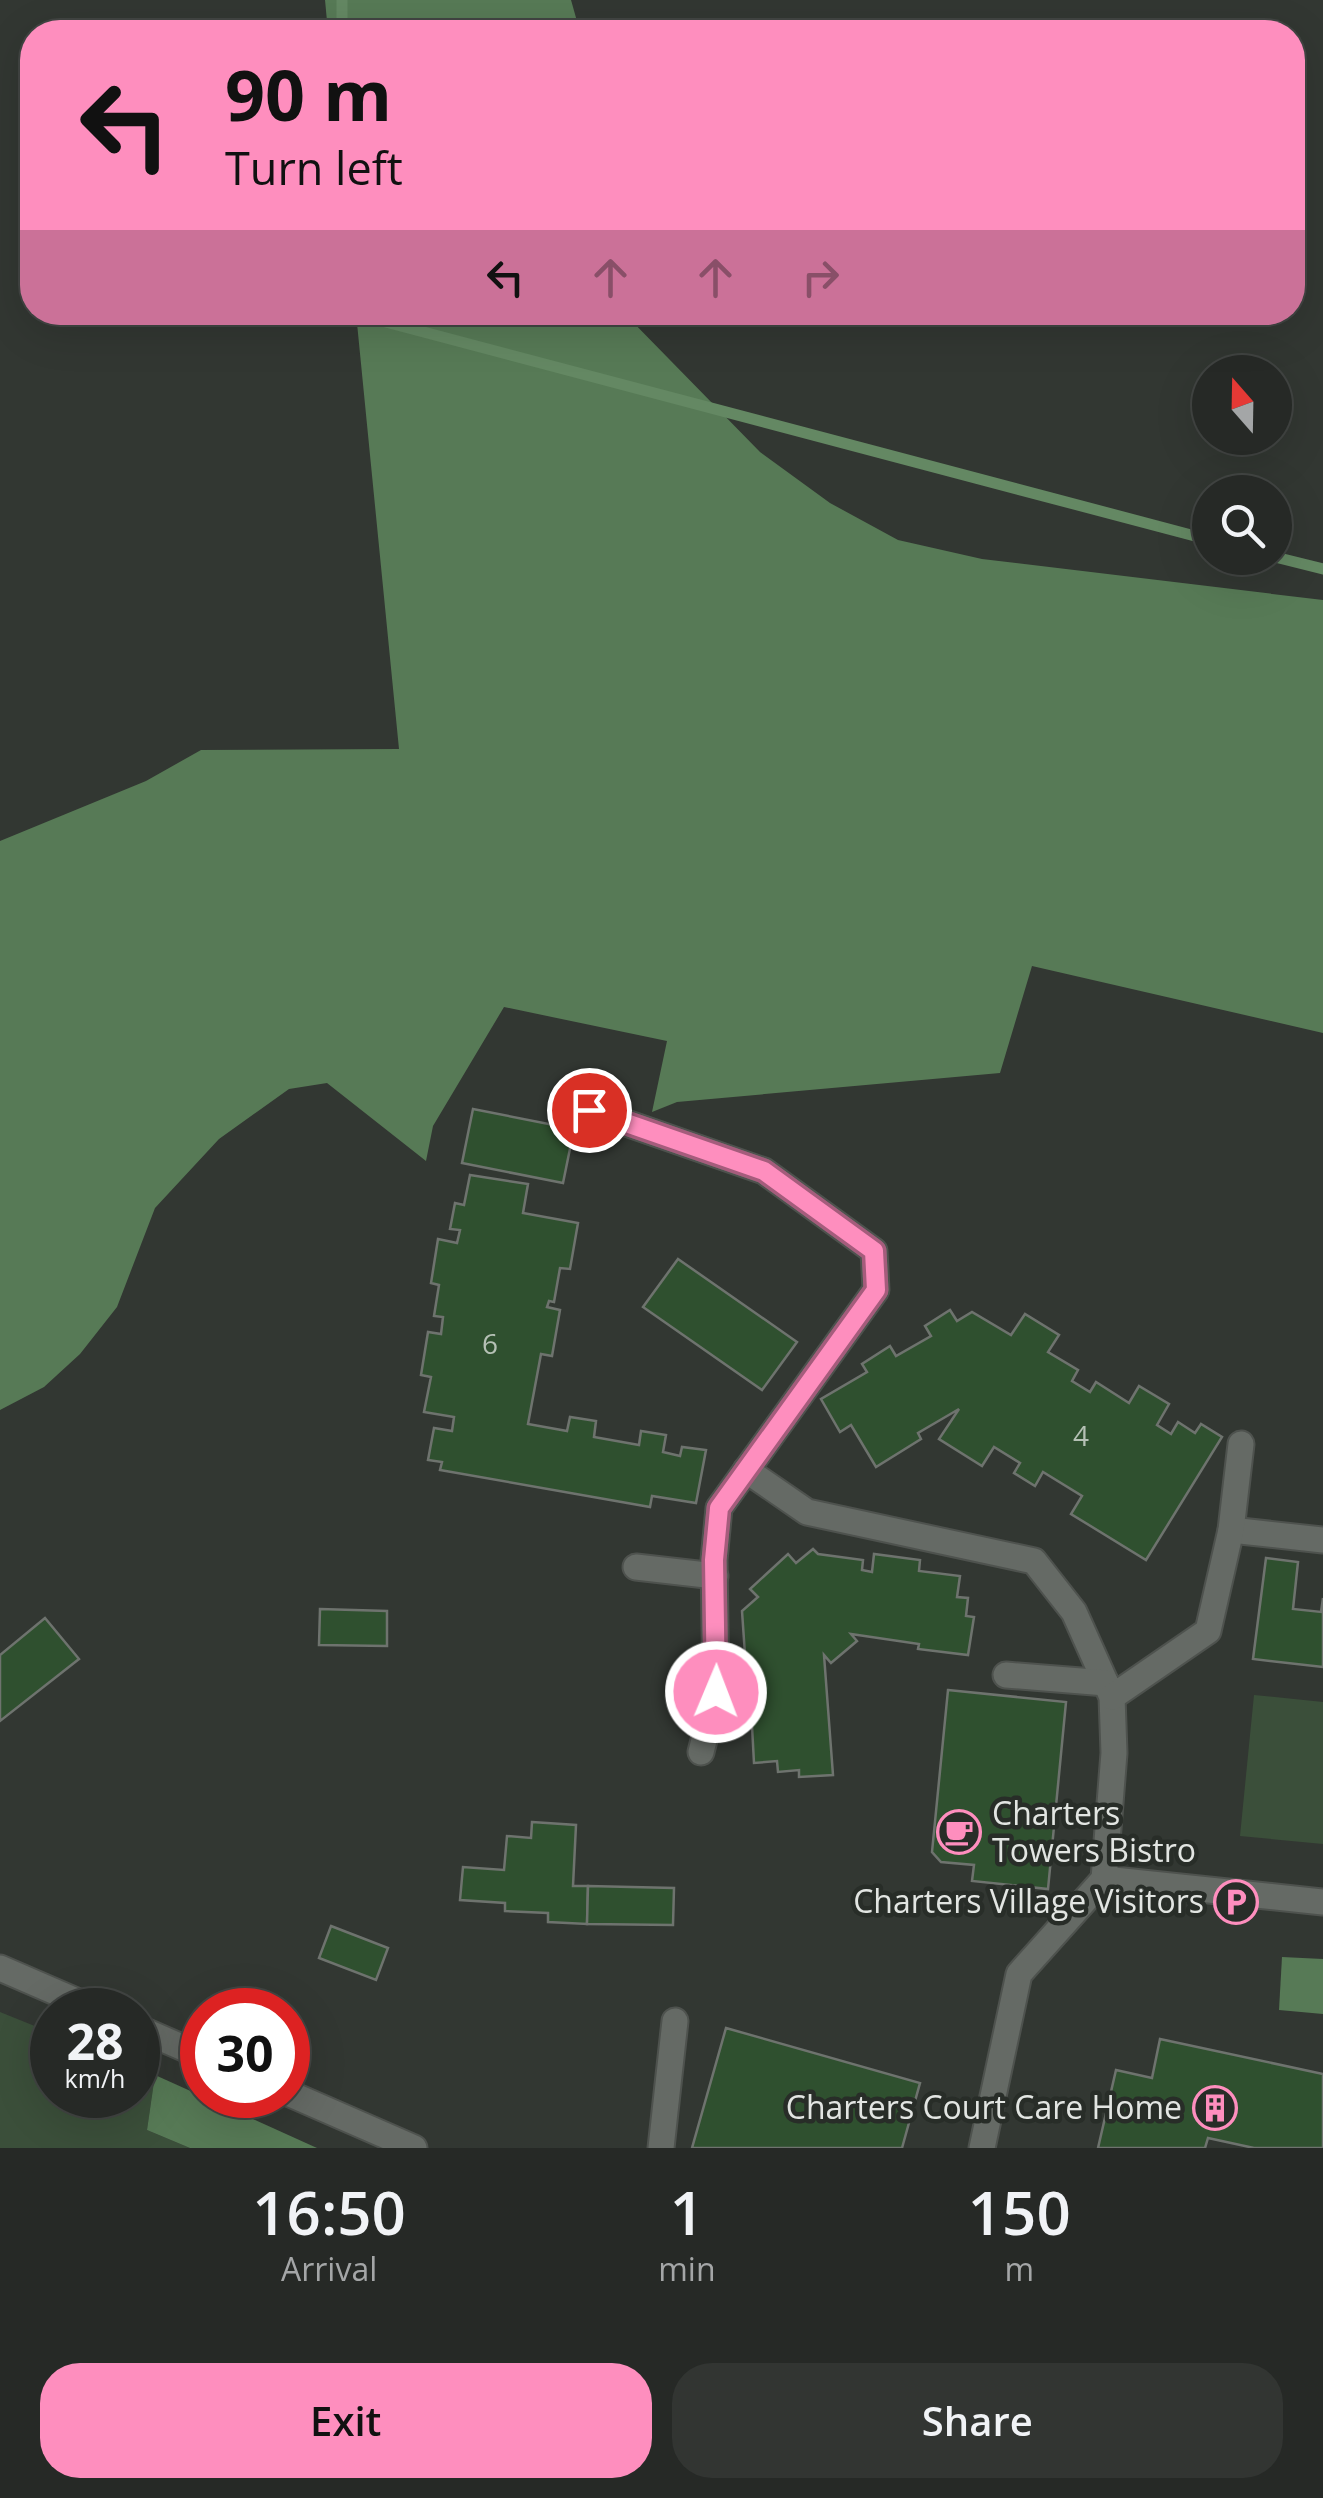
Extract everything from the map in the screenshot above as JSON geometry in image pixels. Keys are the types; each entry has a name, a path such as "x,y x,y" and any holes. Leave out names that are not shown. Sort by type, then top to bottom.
{"street":[{"path":"589,1110 764,1171 874,1251 876,1290 719,1508 716,1692 701,1752"},
{"path":"1006,1674 1109,1690 1208,1632 1231,1530 1241,1444"},
{"path":"746,1470 806,1512 1034,1561 1074,1612 1109,1690 1114,1753 1104,1879 1019,1974 982,2148"},
{"path":"1231,1530 1323,1540"},
{"path":"636,1567 715,1576"},
{"path":"1104,1879 1323,1902"},
{"path":"0,1968 46,1988"},
{"path":"661,2148 675,2020"},
{"path":"310,2103 414,2148"}],"green space":[{"path":"325,0 571,0 577,20 327,20"},
{"path":"357,325 636,325 760,452 830,503 898,540 982,559 1323,600 1323,1033 1032,966 1000,1073 677,1102 652,1112 667,1041 504,1007 433,1126 426,1161 327,1083 289,1089 219,1139 155,1208 117,1307 80,1354 44,1387 0,1410 0,841 146,781 201,750 399,749"},
{"path":"1254,1695 1323,1702 1323,1844 1240,1836"},
{"path":"1282,1957 1323,1959 1323,2014 1279,2010"},
{"path":"0,2012 30,2024 30,2118 149,2118 147,2130 190,2148 0,2148"},
{"path":"160,2077 180,2086 180,2118 250,2118 317,2148 190,2148 147,2130 149,2118 160,2118"}],"building":[{"path":"473,1109 574,1129 563,1183 462,1163"},
{"path":"470,1175 528,1184 523,1213 578,1223 570,1269 560,1268 554,1302 549,1301 547,1307 560,1310 552,1356 541,1354 528,1424 567,1431 570,1417 596,1421 594,1437 639,1445 641,1431 666,1435 663,1452 680,1456 682,1447 706,1450 696,1503 652,1496 650,1507 440,1470 442,1462 428,1460 434,1428 452,1431 454,1417 424,1412 431,1377 421,1375 428,1332 441,1334 443,1317 434,1316 439,1285 431,1283 438,1239 457,1243 460,1230 450,1229 455,1203 464,1205"},
{"path":"678,1259 797,1342 762,1390 643,1307"},
{"path":"950,1310 957,1321 972,1312 1011,1335 1025,1314 1059,1335 1048,1352 1078,1370 1072,1381 1090,1392 1096,1382 1129,1403 1139,1386 1169,1404 1157,1425 1171,1434 1178,1422 1195,1433 1201,1424 1222,1437 1146,1560 1071,1514 1082,1496 1043,1472 1035,1486 1014,1473 1020,1463 994,1447 982,1466 939,1439 959,1409 918,1433 921,1439 876,1467 851,1425 840,1432 821,1399 867,1372 862,1364 890,1346 896,1356 931,1336 925,1326"},
{"path":"813,1549 818,1554 863,1560 862,1570 872,1572 874,1554 920,1560 919,1571 960,1576 957,1597 968,1598 966,1616 974,1617 968,1655 851,1634 857,1641 831,1663 824,1655 833,1775 799,1777 799,1770 778,1772 777,1761 754,1763 752,1726 737,1727 734,1670 754,1669 746,1669 742,1611 758,1597 750,1589 788,1554 796,1563"},
{"path":"1266,1558 1298,1562 1293,1609 1321,1612 1323,1598 1323,1667 1253,1659"},
{"path":"320,1609 387,1611 387,1646 319,1645"},
{"path":"45,1618 79,1659 0,1721 0,1655"},
{"path":"948,1690 1066,1702 1048,1889 972,1881 974,1865 941,1862 932,1852"},
{"path":"532,1822 576,1825 573,1886 588,1886 587,1924 548,1922 548,1913 505,1911 505,1903 460,1900 463,1867 504,1870 507,1836 531,1838"},
{"path":"588,1886 674,1888 673,1925 587,1924"},
{"path":"331,1926 388,1948 376,1980 319,1958"},
{"path":"726,2028 920,2083 902,2148 692,2148"},
{"name":"Charters Court Care Home","path":"1160,2039 1323,2074 1323,2148 1254,2148 1208,2138 1205,2148 1098,2148 1116,2070 1152,2078"}],"waterway":[{"path":"342,0 342,20"},
{"path":"397,325 1192,535"},
{"path":"1292,561 1323,569"}],"place":[{"name":"Charters Towers Bistro","path":"959,1832"},
{"name":"Charters Village Visitors","path":"1236,1902"},
{"name":"Charters Court Care Home","path":"1215,2108"}],"route":[{"path":"589,1110 764,1171 874,1251 876,1290 719,1508 714,1560 716,1692"}]}
